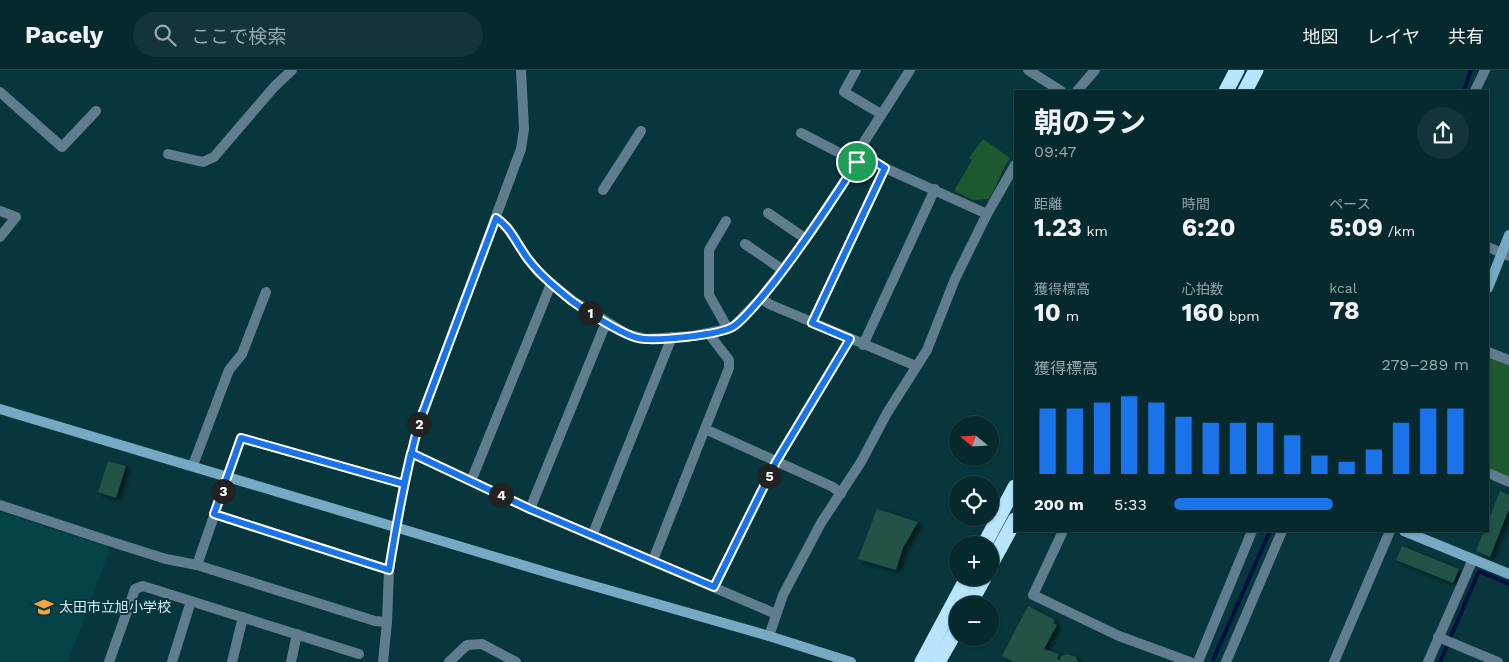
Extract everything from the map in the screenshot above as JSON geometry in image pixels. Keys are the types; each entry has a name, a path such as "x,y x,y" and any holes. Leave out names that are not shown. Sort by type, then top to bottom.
{"highway":[{"path":"1227,90 1237,70"},
{"path":"1246,90 1256,70"},
{"path":"989,536 1014,489"},
{"path":"999,549 1014,522"},
{"path":"922,662 963,586"},
{"path":"938,662 949,643"}],"street":[{"path":"168,154 203,162 214,157 274,87 292,70"},
{"path":"382,662 387,622 389,570 411,453 419,423 521,149 524,129 521,70"},
{"path":"856,70 844,92 881,114"},
{"path":"496,218 508,228 528,259 551,284 573,301 608,323 637,338 646,340 709,334 728,329 734,326 761,298 806,238 858,160 864,142 910,70"},
{"path":"1028,70 1059,90"},
{"path":"1078,90 1095,70"},
{"path":"1475,90 1485,70"},
{"path":"0,92 62,147 96,111"},
{"path":"604,190 641,131"},
{"path":"801,133 858,160 869,158 885,168 987,214"},
{"path":"769,636 783,596 821,523 861,462 886,414 926,350 955,280 987,214 1014,167"},
{"path":"812,323 885,168"},
{"path":"863,345 935,189"},
{"path":"0,211 16,216 0,237"},
{"path":"768,213 806,238"},
{"path":"726,222 709,250 709,295 728,329"},
{"path":"1489,286 1505,255 1509,235"},
{"path":"745,244 783,270"},
{"path":"1489,247 1505,255"},
{"path":"471,481 551,284"},
{"path":"193,466 229,370 242,354 266,292"},
{"path":"761,298 769,304 812,323 916,366"},
{"path":"530,509 608,323"},
{"path":"652,560 730,364 709,334"},
{"path":"592,536 672,337"},
{"path":"714,587 776,462 850,339"},
{"path":"1489,352 1509,360"},
{"path":"0,408 851,662"},
{"path":"705,429 833,487 840,494"},
{"path":"197,565 241,438 404,484"},
{"path":"411,453 530,509 776,614"},
{"path":"1489,473 1509,482"},
{"path":"0,504 166,559 197,565 375,621 387,622"},
{"path":"214,514 389,570"},
{"path":"1063,532 1033,595 1119,636 1190,662"},
{"path":"1198,662 1252,532"},
{"path":"1226,662 1282,532"},
{"path":"1334,662 1390,532"},
{"path":"1406,532 1509,574"},
{"path":"1428,662 1473,559"},
{"path":"109,662 135,589 143,586 359,654"},
{"path":"172,662 190,601"},
{"path":"232,662 243,617"},
{"path":"291,662 297,634"},
{"path":"1438,637 1498,662"},
{"path":"449,662 468,645 482,644 516,662"}],"shaded area":[{"name":"太田市立旭小学校","path":"0,512 108,547 109,551 68,662 0,662"}],"green space":[{"path":"983,139 1010,158 989,199 973,200 954,191 972,160 969,158"},
{"path":"1489,356 1509,365 1509,477 1489,468"}],"building":[{"path":"108,461 126,466 116,498 98,492"},
{"path":"1500,491 1509,495 1509,509 1490,557 1476,551 1484,532 1489,532 1489,519"},
{"path":"877,509 918,522 903,548 896,570 858,559"},
{"path":"1402,546 1459,569 1453,583 1396,560"},
{"path":"1028,606 1055,620 1053,623 1057,625 1044,649 1059,654 1057,659 1060,660 1061,656 1068,654 1076,657 1078,662 1014,662 1002,656"}],"waterway":[{"path":"1464,90 1471,70"},
{"path":"1213,660 1270,532"},
{"path":"1440,662 1479,571 1509,584"}],"place":[{"name":"太田市立旭小学校","path":"44,607"}],"route":[{"path":"857,162 835,197 761,298 734,326 709,334 646,340 627,334 591,314 539,273 508,228 502,221 496,218 419,423 411,453 404,484 389,570 214,514 241,438 404,484 411,453 421,456 530,509 714,587 776,462 850,339 812,323 885,168 869,158 859,157 857,162"}]}
